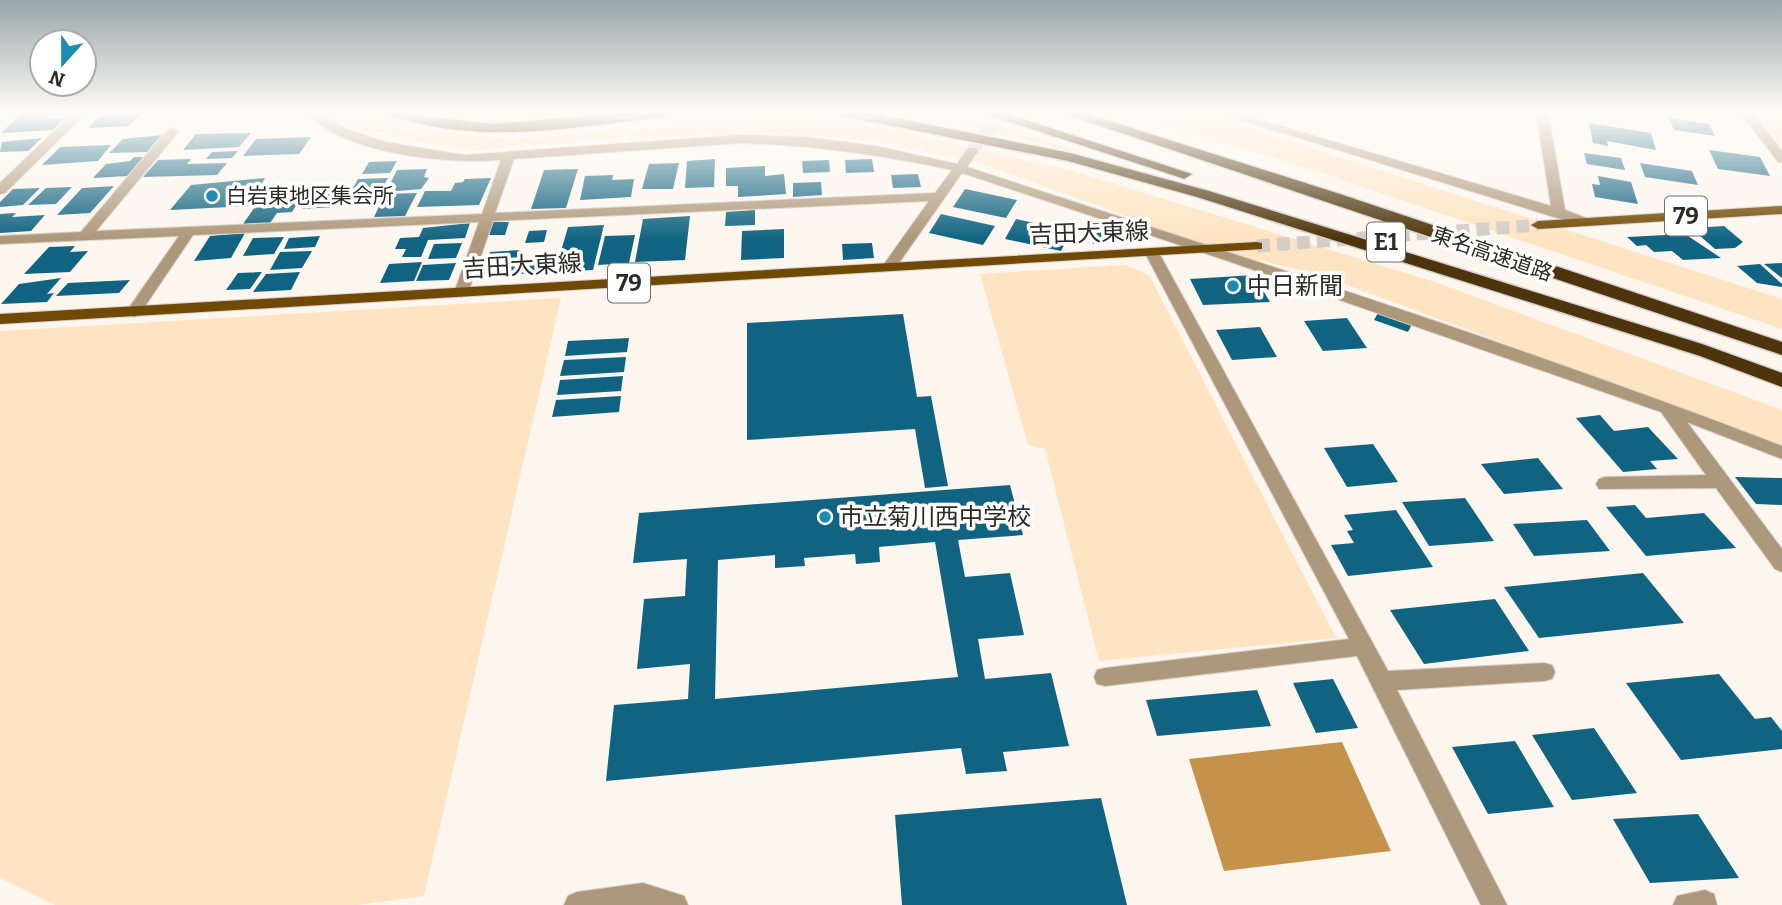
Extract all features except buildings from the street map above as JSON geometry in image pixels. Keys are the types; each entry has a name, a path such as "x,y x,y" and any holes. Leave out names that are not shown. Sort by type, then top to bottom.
{"highway":[{"path":"1056,154 1203,194 1709,353"},
{"name":"東名高速道路","path":"1122,154 1243,192 1782,380"},
{"name":"東名高速道路","path":"1199,154 1334,197 1782,349"}],"main road":[{"name":"79","path":"1538,225 1782,210"},
{"name":"吉田大東線","path":"0,319 1257,246"}],"street":[{"path":"0,190 37,154"},
{"path":"85,236 153,154"},
{"path":"428,154 464,159 554,154"},
{"path":"896,154 959,168 1210,250 1667,408 1782,453"},
{"path":"889,267 970,154"},
{"path":"1361,154 1590,222"},
{"path":"1549,154 1559,214"},
{"path":"461,293 508,158"},
{"path":"0,240 939,197"},
{"path":"134,312 189,231"},
{"path":"1152,253 1382,681 1494,905"},
{"path":"1667,408 1782,564"},
{"path":"1605,484 1720,481"},
{"path":"1105,677 1363,646"},
{"path":"1382,681 1544,672"},
{"path":"577,905 643,896 675,905"}],"shaded area":[{"path":"939,154 1000,154 1069,170 1435,282 1782,410 1782,447 1315,273 1210,250 1100,206 978,163"},
{"path":"1261,154 1331,154 1782,299 1782,329"},
{"path":"1125,265 1149,275 1336,638 1099,661 1045,449 1028,445 980,274"},
{"path":"561,298 424,896 358,905 55,905 0,878 0,331"},
{"path":"1342,742 1391,851 1224,871 1189,759"}],"tunnel":[{"path":"1257,246 1538,225"}],"place":[{"name":"白岩東地区集会所","path":"212,196"},
{"name":"中日新聞","path":"1233,286"},
{"name":"市立菊川西中学校","path":"825,517"}]}
